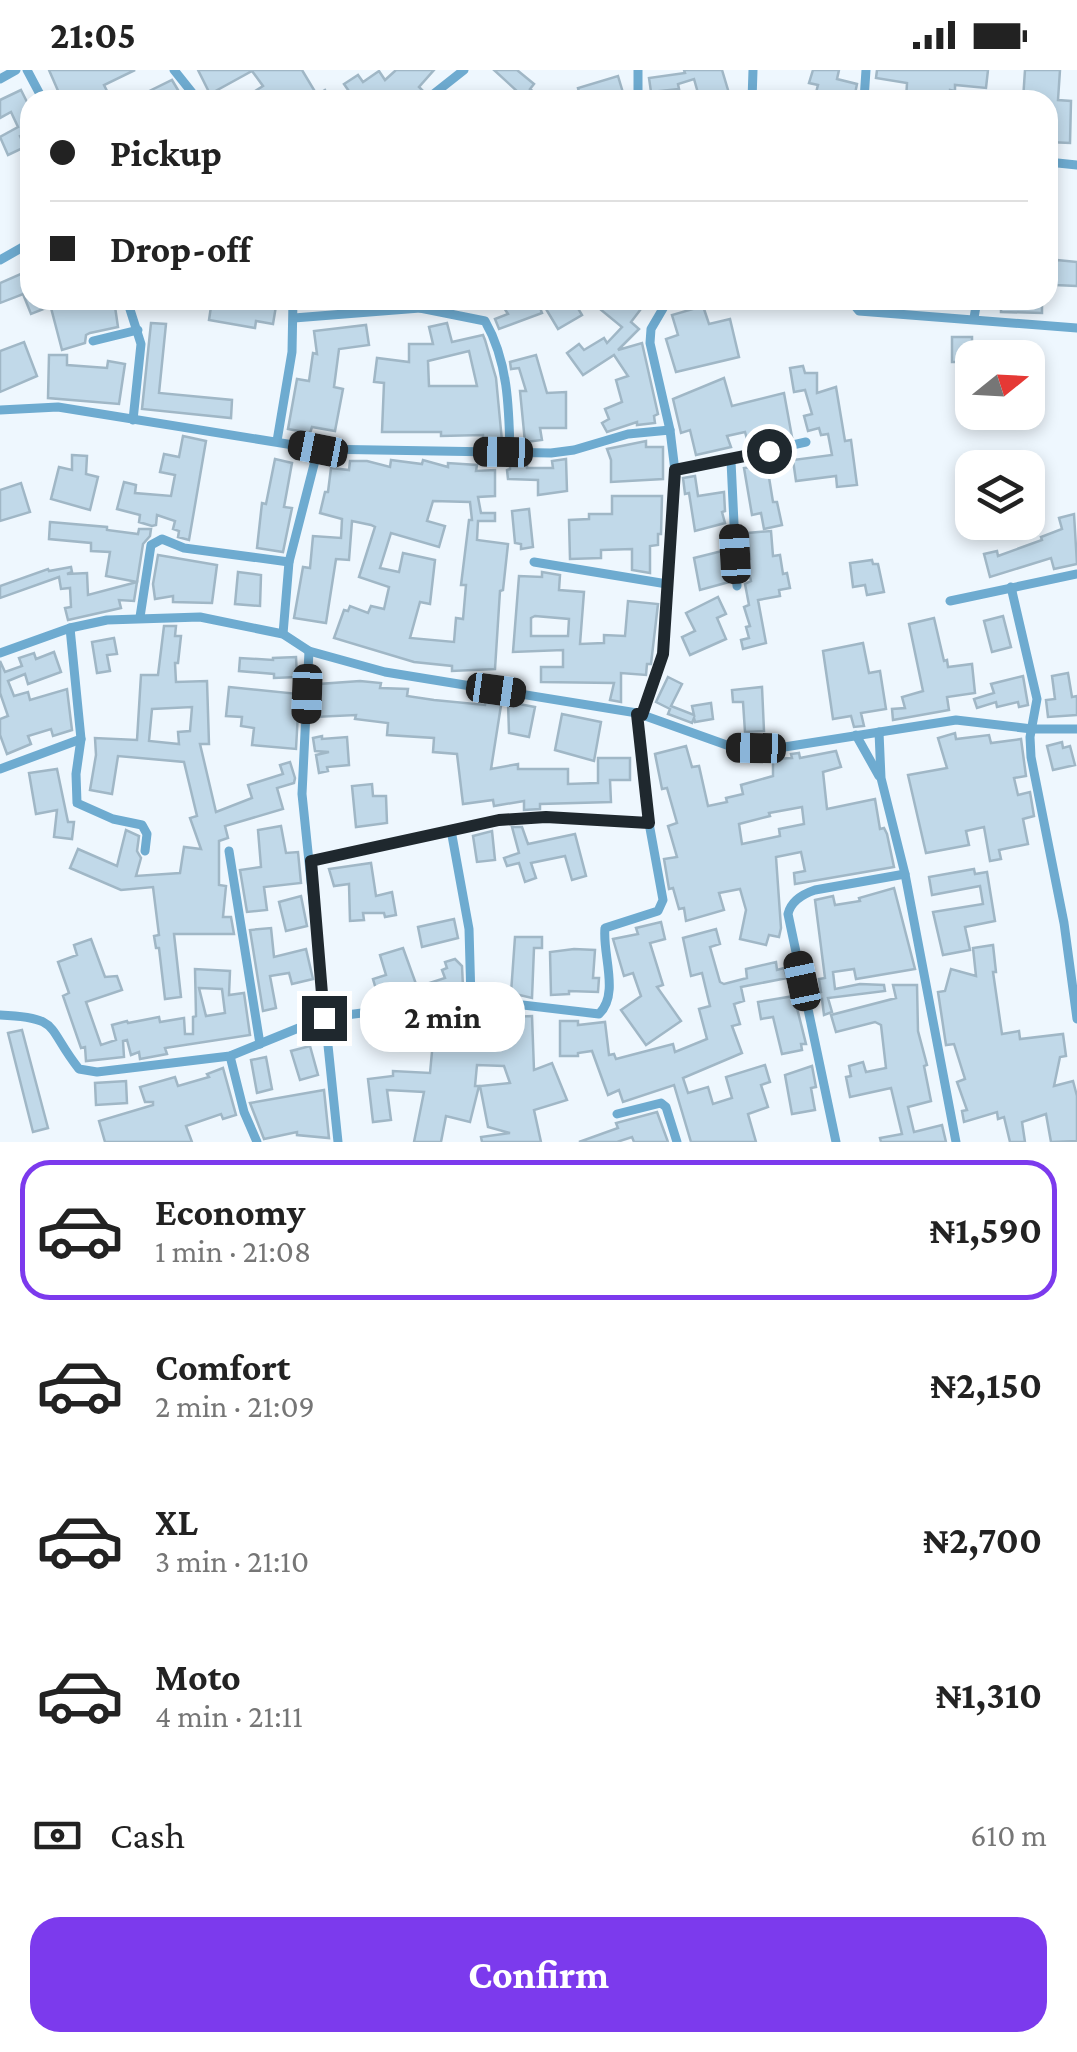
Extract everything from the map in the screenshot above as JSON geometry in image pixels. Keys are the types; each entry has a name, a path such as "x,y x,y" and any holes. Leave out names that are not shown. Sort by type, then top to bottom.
{"street":[{"path":"0,79 16,70"},
{"path":"174,70 190,90"},
{"path":"444,70 453,79"},
{"path":"439,90 464,70"},
{"path":"131,310 141,344 132,420"},
{"path":"277,441 291,365 294,310"},
{"path":"294,318 395,310"},
{"path":"429,310 485,322 495,339 508,394 510,452"},
{"path":"0,1015 38,1017 56,1028 68,1055 79,1068 98,1072 230,1056 324,1018 472,998 592,1015 604,1010 609,995 605,928 658,911 663,900 649,823 640,714 663,654 675,470 650,343 651,329 662,310"},
{"path":"857,310 1077,328"},
{"path":"974,318 975,310"},
{"path":"93,341 138,330"},
{"path":"0,410 58,407 318,449 574,450 628,434 670,430"},
{"path":"675,470 806,442"},
{"path":"283,634 289,562 318,449"},
{"path":"731,461 737,586"},
{"path":"140,617 150,546 162,539 184,548 289,562"},
{"path":"534,562 667,584"},
{"path":"950,601 1077,574"},
{"path":"1011,587 1037,699 1031,757 1064,923 1077,1019"},
{"path":"0,653 70,628 140,617 200,617 283,634 309,651 406,676 640,714 735,748 778,748 956,720 1032,729 1077,729"},
{"path":"70,628 81,739 76,774 78,806 142,825 147,834 145,852"},
{"path":"309,651 302,794 338,1142"},
{"path":"879,732 881,778 905,874 956,1142"},
{"path":"856,734 881,778"},
{"path":"0,769 81,739"},
{"path":"311,861 499,820 546,817 649,823"},
{"path":"451,830 468,929 472,998"},
{"path":"229,850 260,1044"},
{"path":"836,1142 788,914 804,894 815,890 905,874"},
{"path":"1064,923 1077,922"},
{"path":"230,1056 244,1112 257,1142"},
{"path":"617,1114 661,1103 666,1107 677,1142"}],"building":[{"path":"49,70 135,70 104,85 106,90 58,90"},
{"path":"198,70 302,70 314,90 257,90 263,86 252,71 217,90 208,90"},
{"path":"396,70 434,70 419,87 422,90 348,90 344,84 358,75 363,82 379,71 385,80"},
{"path":"494,70 517,70 534,84 531,90 516,90"},
{"path":"684,70 722,70 728,90 697,90 694,79 678,84 679,89 651,90 649,78 685,73"},
{"path":"813,70 839,70 837,79 857,84 856,90 817,90 818,85 809,83"},
{"path":"877,70 988,70 986,88 955,85 955,90 907,90 907,83 876,78"},
{"path":"1025,70 1060,70 1058,100 1058,90 1024,90"},
{"path":"618,76 622,90 578,90"},
{"path":"172,80 178,90 152,90"},
{"path":"20,90 20,149 8,155 0,137 18,127 11,112 0,118 0,100"},
{"path":"1058,100 1071,101 1070,143 1058,142"},
{"path":"1058,260 1077,262 1077,286 1058,285"},
{"path":"20,274 20,295 0,303 0,283"},
{"path":"52,310 115,310 118,327 90,333 85,343 62,350"},
{"path":"210,310 275,310 273,324 256,321 255,328 209,320"},
{"path":"505,310 542,313 499,329 495,319 508,314"},
{"path":"547,310 579,310 582,315 558,329"},
{"path":"601,310 640,310 631,322 639,329 618,350 642,343 658,414 654,416 655,423 637,422 607,432 602,423 609,419 605,409 622,402 616,380 628,376 614,355 583,375 567,353 579,344 584,350 604,338 607,343 622,327"},
{"path":"704,310 709,324 730,319 739,357 676,372 666,339 678,335 672,315"},
{"path":"1001,310 1042,310 1042,313"},
{"path":"151,323 166,324 159,393 232,400 231,418 142,409"},
{"path":"447,323 452,342 483,335 496,378 502,441 483,442 483,435 382,432 384,383 374,382 377,358 409,362 409,344 433,344 429,327","holes":["469,351 477,386 429,386 428,361"]},
{"path":"366,325 369,345 339,349 334,387 343,389 335,431 312,427 310,433 288,429 297,379 309,381 313,353 317,354 314,331"},
{"path":"952,337 972,337 955,340 952,362"},
{"path":"24,342 37,376 0,392 0,351"},
{"path":"49,355 67,355 67,365 107,368 108,361 125,364 119,404 48,398"},
{"path":"536,355 547,393 566,392 566,428 540,428 542,440 525,442 520,391 526,391 519,368 511,369 510,362"},
{"path":"803,366 805,373 817,373 817,393 836,387 845,441 851,440 857,485 837,487 836,476 796,481 793,460 832,455 828,434 821,435 819,428 808,431 804,416 812,414 805,390 794,392 790,368"},
{"path":"724,378 732,406 784,393 792,437 749,446 745,432 727,436 731,447 696,455 690,430 681,433 673,399"},
{"path":"183,436 206,441 189,540 178,537 179,531 173,529 175,521 157,515 156,525 152,526 139,522 140,515 117,509 124,482 136,485 135,493 171,496 175,475 160,472 164,454 179,457"},
{"path":"646,441 646,447 663,447 663,479 611,482 607,449"},
{"path":"72,455 87,456 86,474 98,477 90,510 51,499 59,467 72,470"},
{"path":"275,459 292,463 284,507 292,508 283,552 257,548 262,503 266,504"},
{"path":"566,459 567,491 538,495 538,480 508,479 510,464 553,468 552,461"},
{"path":"391,460 422,464 423,460 448,467 448,463 477,465 476,471 495,470 495,496 478,497 481,513 495,513 495,521 478,521 477,540 508,544 500,591 495,669 452,671 452,666 414,662 334,638 344,610 348,611 350,606 368,613 371,606 384,609 389,587 359,577 375,527 371,525 352,521 349,560 336,559 326,623 294,618 303,567 310,568 313,536 341,538 342,519 320,513 331,468 349,470 350,461 390,467","holes":["433,501 470,502 472,520 461,585 466,585 463,619 456,618 454,642 410,638 420,602 430,604 435,560 403,553 399,572 380,568 391,533 439,547 445,526 427,521"]},
{"path":"767,465 773,502 777,502 782,525 764,529 761,513 752,515 744,468"},
{"path":"695,476 698,496 724,492 725,523 695,531 683,478"},
{"path":"21,483 30,512 0,521 0,490"},
{"path":"612,496 662,496 661,534 658,545 650,546 650,573 632,570 632,549 601,550 601,558 570,559 569,520 589,519 589,514 612,514"},
{"path":"529,509 533,547 521,549 521,544 515,543 512,511"},
{"path":"1074,514 1077,564 1054,569 1051,558 990,577 984,554 997,551 998,556 1045,540 1045,535 1062,529 1059,518"},
{"path":"50,522 138,534 139,529 151,529 143,544 137,582 106,576 110,552 91,551 91,543 49,539"},
{"path":"771,531 773,556 780,555 790,588 779,590 780,596 758,600 766,643 743,649 741,640 749,638 746,627 750,626 744,607 749,605 745,584 751,581 746,560 750,559 748,533"},
{"path":"722,551 729,582 700,590 694,558"},
{"path":"158,555 217,565 212,603 173,602 173,596 155,599 153,584"},
{"path":"872,560 878,564 884,592 867,595 865,585 853,587 850,563"},
{"path":"71,567 72,572 67,574 87,573 88,595 137,582 134,601 119,600 121,608 68,620 65,608 71,607 70,588 61,589 59,577 0,598 0,586 48,569"},
{"path":"238,572 261,575 260,606 235,604"},
{"path":"542,572 560,575 559,590 584,592 580,644 604,643 604,635 625,636 628,601 658,604 651,664 647,664 646,675 621,673 621,702 610,700 614,683 541,682 541,667 563,667 563,650 513,652 519,576 542,577","holes":["535,616 569,619 568,636 531,636 531,618"]},
{"path":"718,597 726,614 717,618 726,639 690,655 682,637 695,631 686,613"},
{"path":"1003,616 1011,647 992,652 984,621"},
{"path":"934,618 944,661 947,660 948,667 972,664 975,693 947,697 949,710 893,720 892,709 905,708 902,697 923,691 909,624"},
{"path":"164,626 176,626 175,636 181,636 175,663 176,682 207,681 209,744 200,744 216,812 252,798 248,785 283,774 280,765 290,762 295,778 294,783 277,788 283,809 225,826 228,838 219,841 219,885 226,886 223,917 231,917 234,934 174,934 181,997 165,999 154,936 159,935 153,887 121,890 70,868 78,849 117,866 126,830 139,836 137,851 141,858 136,876 180,873 184,847 201,849 190,818 197,816 184,762 118,756 112,794 90,790 95,738 137,740 141,675 158,675","holes":["192,707 190,731 178,732 179,744 149,741 152,709"]},
{"path":"114,638 117,654 107,655 110,671 97,673 92,642"},
{"path":"863,643 869,673 880,671 886,709 861,713 864,726 854,727 851,716 833,719 823,651"},
{"path":"54,652 61,672 28,684 25,674 8,681 14,696 28,692 30,700 67,689 72,730 53,736 51,729 28,736 31,744 7,754 0,735 0,719 8,716 0,693 0,661 5,672 22,666 19,658 34,653 36,659"},
{"path":"296,657 297,677 274,678 274,674 239,671 240,658"},
{"path":"1068,673 1072,697 1077,696 1077,715 1048,717 1046,700 1055,699 1052,676"},
{"path":"1023,676 1028,705 1019,707 1018,702 997,707 996,702 977,708 974,699 994,693 991,684"},
{"path":"668,677 682,684 671,706 694,715 692,706 711,703 713,719 695,722 694,718 692,723 668,714 670,709 656,702"},
{"path":"381,683 380,688 408,689 407,696 434,700 485,705 486,697 502,699 491,769 518,764 518,769 568,769 568,784 598,783 598,758 630,758 630,780 610,780 611,802 540,804 540,809 524,810 524,801 494,806 493,800 463,804 457,754 433,752 434,738 387,735 388,723 355,719 356,715 314,717 319,684"},
{"path":"229,687 299,694 296,749 252,745 254,728 241,726 242,717 226,716"},
{"path":"762,687 764,731 745,732 743,702 733,702 732,690"},
{"path":"508,702 535,707 529,737 509,733"},
{"path":"562,714 601,722 594,761 555,750"},
{"path":"955,733 956,739 989,735 991,743 1021,739 1026,776 1014,778 1018,795 1030,792 1034,816 1023,819 1028,844 999,850 1001,859 990,861 984,827 966,831 969,845 926,853 908,775 947,768 938,738"},
{"path":"347,737 349,765 327,767 328,771 319,773 316,755 329,752 315,751 313,738"},
{"path":"1062,742 1063,748 1070,746 1075,765 1053,770 1047,746"},
{"path":"686,746 692,767 699,766 708,806 743,794 741,785 773,776 773,759 836,751 841,767 823,772 827,809 875,799 880,829 884,828 887,834 894,867 795,884 794,873 805,871 801,852 776,857 781,928 779,937 769,935 766,945 740,939 746,910 740,889 719,893 724,910 686,921 684,908 679,909 673,888 669,889 664,859 677,857 668,826 677,823 667,788 662,789 655,754","holes":["802,807 804,824 779,829 780,836 742,844 739,824 770,816 769,813"]},
{"path":"57,769 68,822 74,822 72,839 54,837 57,810 36,814 29,773"},
{"path":"372,784 373,796 386,796 387,823 356,827 352,786"},
{"path":"281,826 286,853 298,852 301,883 264,887 267,910 247,912 240,870 261,867 258,830"},
{"path":"512,827 522,827 528,844 575,834 586,876 572,880 565,856 531,863 536,878 525,882 519,863 507,866 504,858 519,853"},
{"path":"492,831 495,860 477,862 473,836"},
{"path":"371,863 376,896 392,892 396,915 363,913 364,920 350,921 349,884 334,886 329,869"},
{"path":"974,869 975,874 987,872 995,921 965,927 970,950 943,955 933,912 983,904 980,886 932,895 929,877"},
{"path":"894,888 915,969 856,979 854,969 833,972 835,989 860,984 884,985 885,991 828,998 832,1012 824,1015 822,999 818,1000 816,993 821,992 819,979 825,978 815,900 833,896 835,905 860,901 859,898"},
{"path":"301,896 307,926 286,931 279,902"},
{"path":"454,919 458,938 422,947 418,927"},
{"path":"661,922 665,939 650,943 663,985 657,987 681,1021 646,1045 621,1010 641,996 633,973 624,976 613,939 638,934 636,928"},
{"path":"271,928 274,957 306,949 313,979 292,984 289,973 270,976 276,1008 263,1011 250,930"},
{"path":"716,929 720,944 710,947 720,982 747,978 746,969 776,962 777,970 784,968 787,978 741,987 744,1001 734,1004 740,1024 732,1026 742,1053 683,1078 688,1093 708,1087 713,1104 732,1098 726,1077 765,1065 770,1082 761,1085 768,1107 748,1114 756,1142 691,1142 674,1085 623,1102 619,1090 608,1095 592,1051 560,1056 560,1021 578,1021 578,1025 605,1022 609,1055 614,1054 616,1059 673,1044 675,1052 707,1039 699,1009 710,1006 702,973 691,976 683,938"},
{"path":"515,937 542,937 542,948 534,948 532,998 511,993"},
{"path":"91,939 105,977 117,976 122,990 86,1002 101,1045 116,1040 112,1025 159,1017 160,1022 184,1018 185,1034 193,1034 195,969 230,971 229,995 244,993 250,1035 165,1048 167,1054 140,1059 139,1052 131,1055 127,1040 123,1041 124,1057 86,1061 85,1047 81,1048 63,996 69,993 58,962 77,955 74,945","holes":["199,988 222,989 225,1013 206,1016"]},
{"path":"993,945 1002,1034 1019,1031 1020,1039 1063,1034 1066,1056 1060,1057 1054,1086 1073,1081 1077,1141 1051,1142 1046,1114 1022,1122 1025,1142 1010,1142 1004,1117 998,1119 997,1112 964,1122 962,1111 967,1110 957,1082 965,1079 954,1044 946,1045 938,992 945,991 951,969 976,976 973,948"},
{"path":"403,948 416,984 378,996 373,979 386,975 380,955"},
{"path":"595,950 593,978 599,978 598,992 551,995 550,952"},
{"path":"455,959 462,966 463,987 423,997 420,986 445,978 445,962"},
{"path":"893,985 917,985 918,1031 931,1101 908,1107 914,1132 942,1125 946,1142 881,1142 880,1138 902,1134 891,1088 850,1097 846,1077 851,1076 849,1066 863,1062 866,1072 886,1068 881,1025 875,1022 836,1032 831,1015 896,998"},
{"path":"794,996 806,1044 801,1044 802,1050 782,1054 773,1017 761,1019 758,1002"},
{"path":"486,1009 511,1012 511,1017 532,1016 534,1070 552,1063 567,1100 534,1110 541,1142 482,1142 481,1137 510,1133 488,1127 480,1086 510,1083 504,1066 477,1065 475,1086 479,1086 470,1122 446,1116 441,1142 414,1142 424,1092 387,1090 391,1120 373,1122 368,1079 393,1076 393,1071 430,1073 433,1041 424,1041 424,1017 441,1017 441,1032 484,1033"},
{"path":"22,1030 48,1128 33,1132 8,1033"},
{"path":"310,1046 318,1075 300,1080 291,1051"},
{"path":"266,1057 272,1089 257,1093 251,1060"},
{"path":"812,1066 815,1110 792,1114 785,1075"},
{"path":"223,1068 236,1115 223,1119 221,1114 186,1126 192,1142 105,1142 99,1121 153,1105 145,1102 140,1087 175,1077 178,1086 209,1077 207,1074"},
{"path":"126,1081 127,1103 96,1105 95,1083"},
{"path":"324,1090 329,1138 297,1132 264,1139 250,1103"},
{"path":"657,1112 668,1142 634,1142 632,1137 617,1142 579,1142 618,1128 616,1123"}],"route":[{"path":"324,1018 311,861 499,820 546,817 649,823 637,714 642,715 663,654 675,470 769,451"}]}
